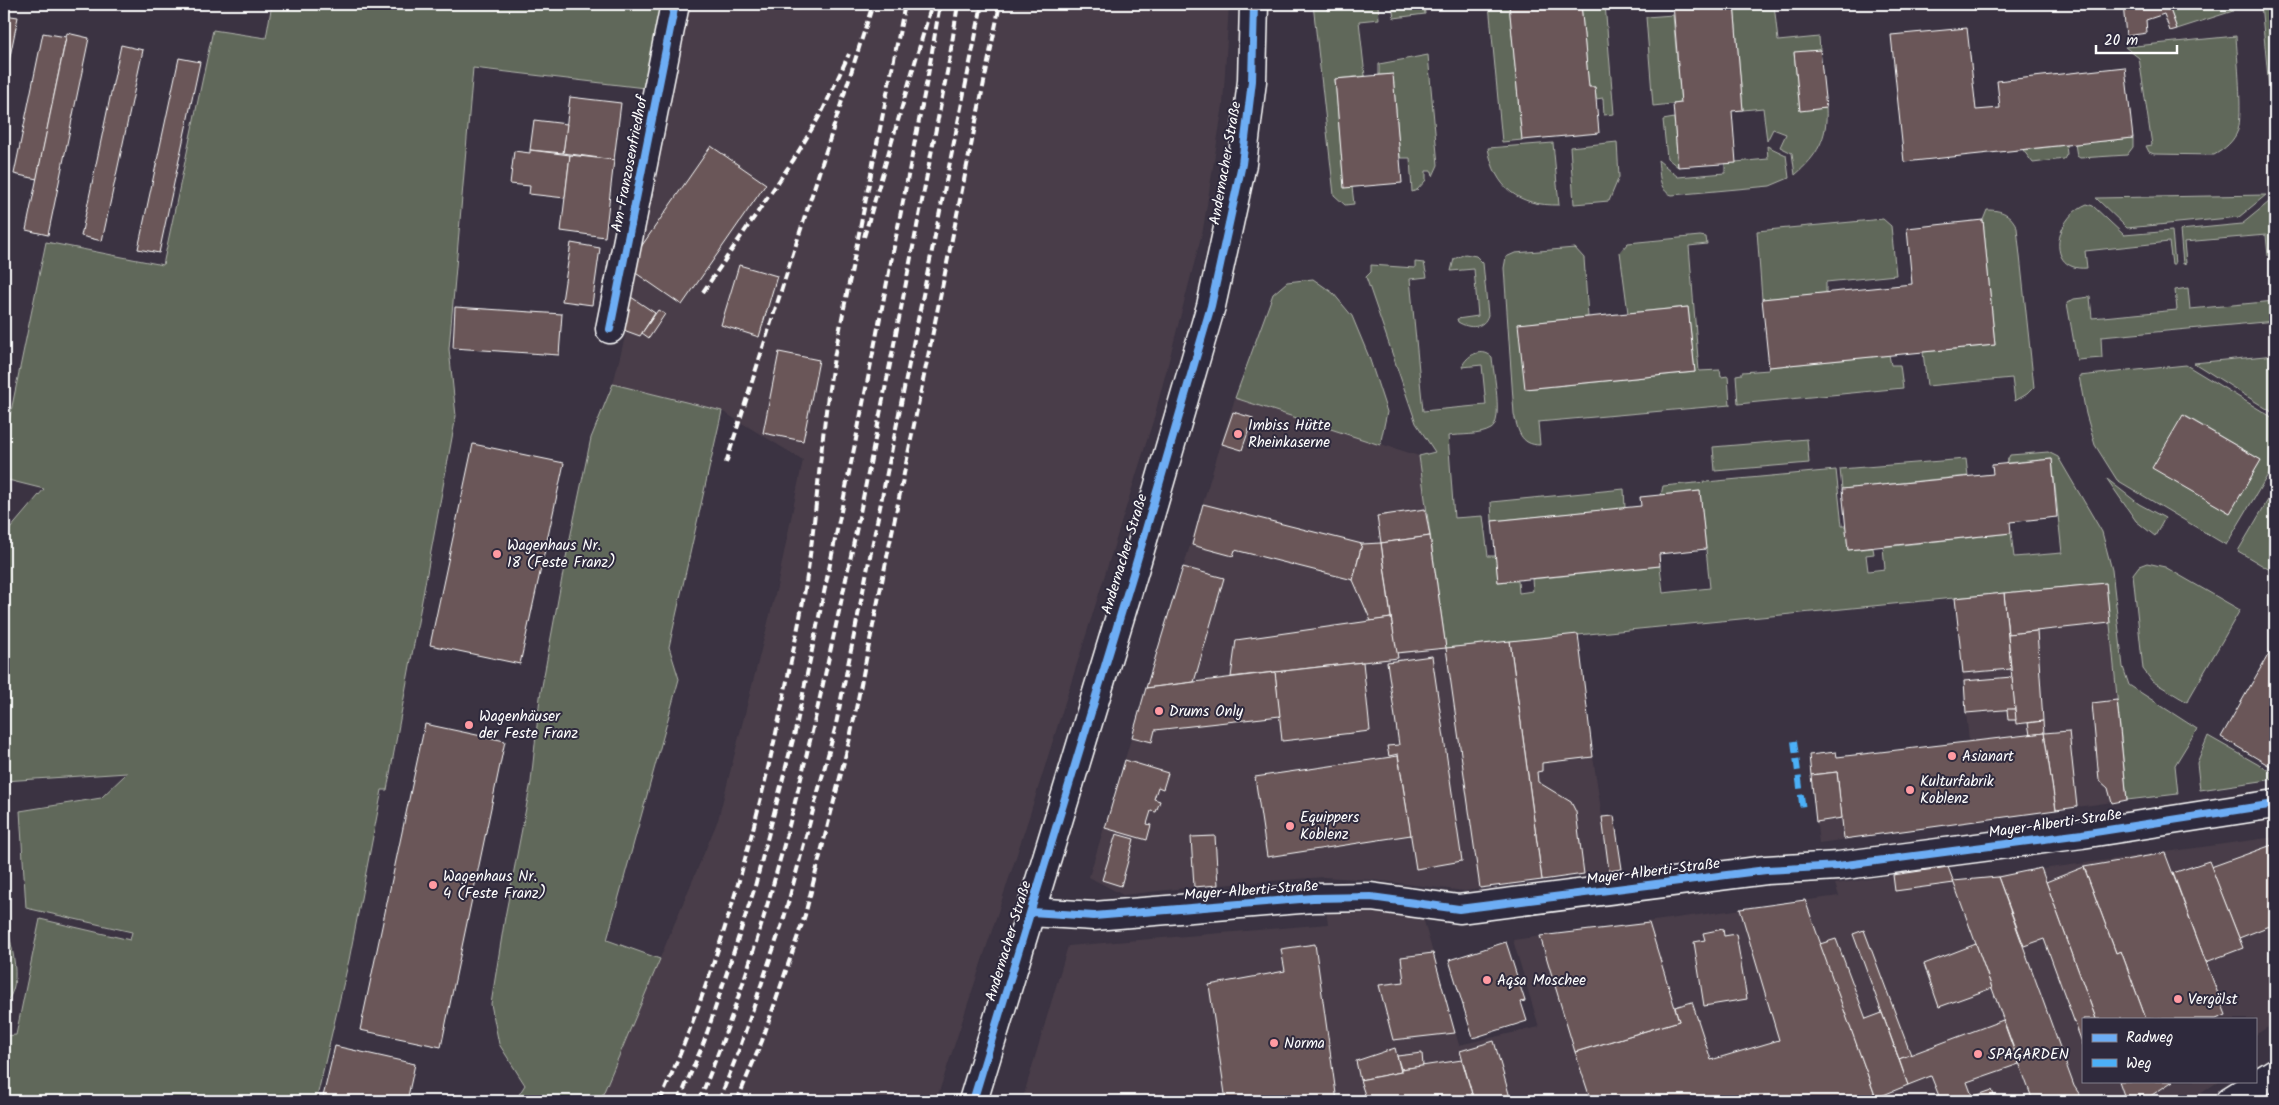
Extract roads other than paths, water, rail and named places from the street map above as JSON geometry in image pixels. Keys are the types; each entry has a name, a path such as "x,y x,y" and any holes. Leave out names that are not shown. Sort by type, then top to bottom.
{"street":[{"name":"Am Franzosenfriedhof","path":"610,329 675,4"},
{"name":"Andernacher Straße","path":"973,1101 1211,306 1242,164 1252,81 1254,4"},
{"name":"Mayer-Alberti-Straße","path":"1031,912 1094,916 1314,898 1361,898 1460,909 1766,870 1858,863 2082,834 2275,804"},
{"path":"2230,1101 2275,1073"}],"railway":[{"path":"726,463 873,4"},
{"path":"660,1101 699,1004 716,954 746,854 772,752 805,592 834,358 905,4"},
{"path":"864,237 932,4"},
{"path":"679,1101 704,1042 754,890 795,732 855,444 928,75 940,4"},
{"path":"699,1101 743,983 762,922 810,739 853,547 881,408 949,62 958,4"},
{"path":"719,1101 739,1050 784,918 835,729 982,4"},
{"path":"737,1101 762,1041 805,915 850,738 1000,4"},
{"path":"703,292 794,159 823,110 849,54"}],"place":[{"name":"Imbiss Hütte Rheinkaserne","path":"1238,434"},
{"name":"Wagenhaus Nr. 18 (Feste Franz)","path":"497,554"},
{"name":"Drums Only","path":"1159,711"},
{"name":"Wagenhäuser der Feste Franz","path":"469,725"},
{"name":"Asianart","path":"1952,756"},
{"name":"Kulturfabrik Koblenz","path":"1910,790"},
{"name":"Equippers Koblenz","path":"1290,826"},
{"name":"Wagenhaus Nr. 4 (Feste Franz)","path":"433,885"},
{"name":"Aqsa Moschee","path":"1487,980"},
{"name":"Vergölst","path":"2178,999"},
{"name":"Norma","path":"1274,1043"},
{"name":"SPAGARDEN","path":"1978,1054"}]}
